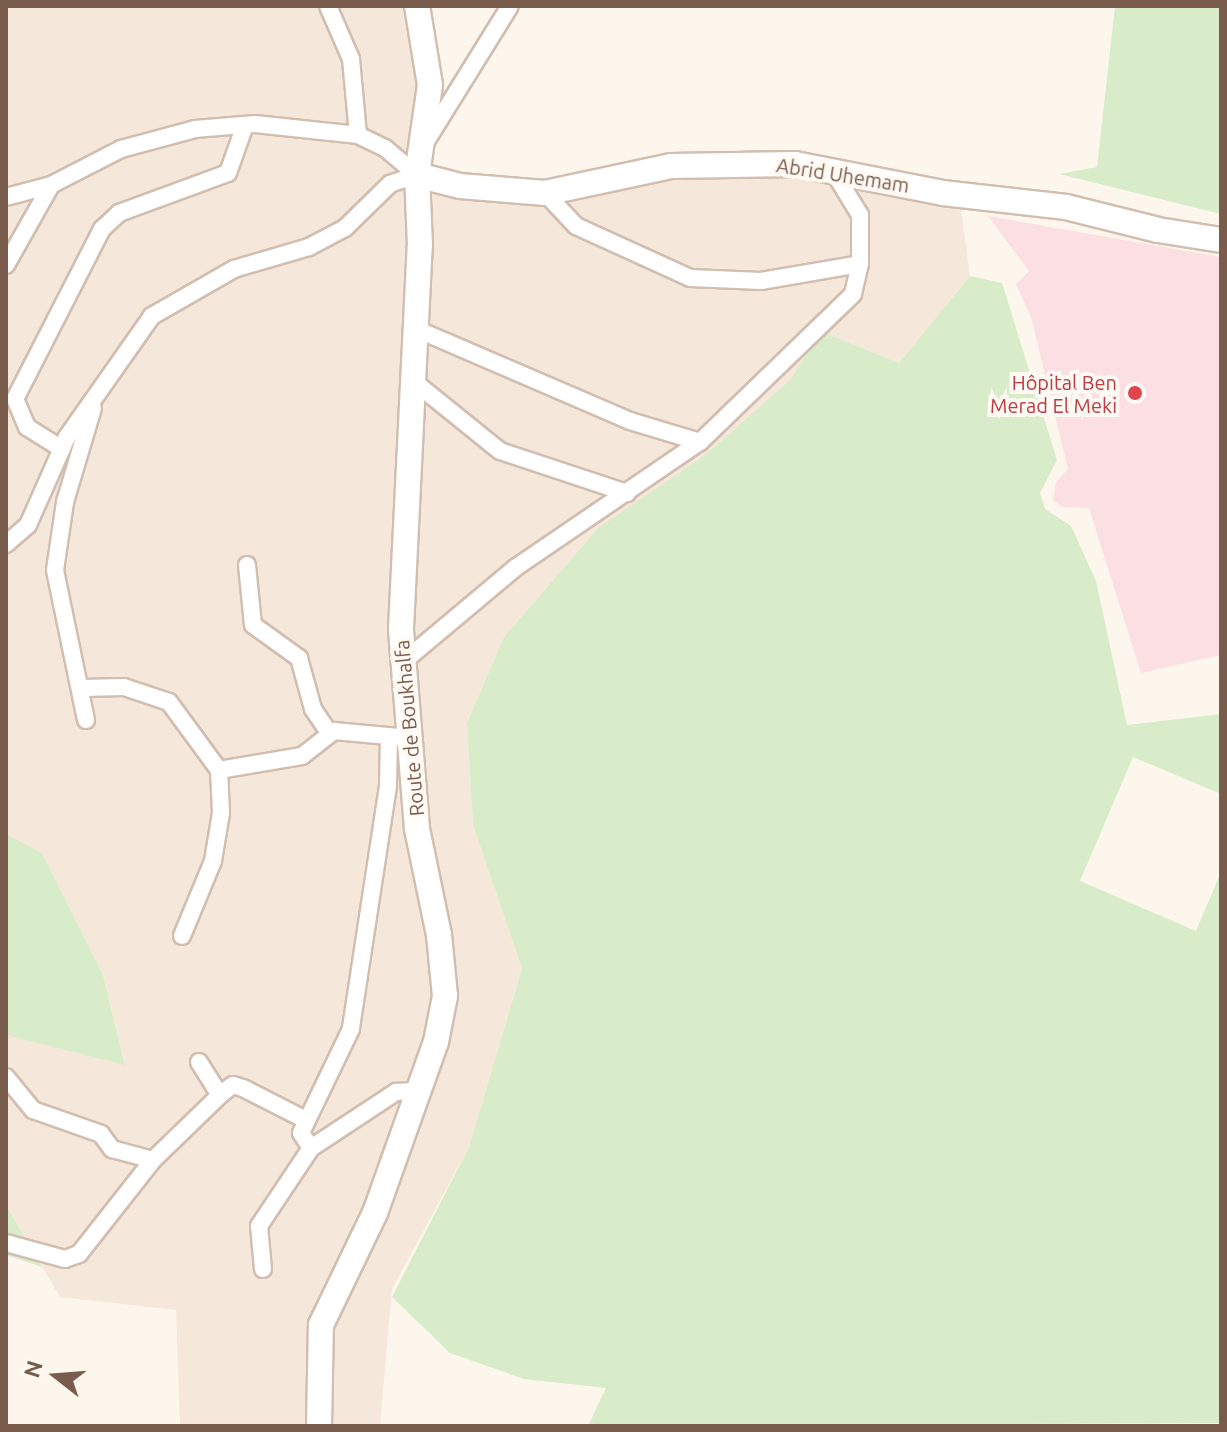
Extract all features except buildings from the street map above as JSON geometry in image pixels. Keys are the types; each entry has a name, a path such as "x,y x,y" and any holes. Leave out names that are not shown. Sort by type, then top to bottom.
{"main road":[{"name":"Route de Boukhalfa","path":"319,1426 321,1325 375,1213 442,1020 445,978 399,737 403,662 399,575 420,246 418,163 430,85 417,6"},
{"name":"Abrid Uhemam","path":"418,163 460,186 545,193 671,166 795,164 943,193 1066,207 1158,230 1221,240"}],"street":[{"path":"328,6 351,59 358,135"},
{"path":"6,544 28,525 62,449 152,316 234,269 309,247 345,228 390,184 418,163 510,6"},
{"path":"62,449 27,427 15,399 102,229 119,213 228,173 245,125"},
{"path":"6,197 51,185 121,149 195,129 245,125 358,135 418,163"},
{"path":"403,662 515,568 700,442 853,294 860,264 860,215 833,171"},
{"path":"6,265 51,185"},
{"path":"545,193 576,226 690,278 761,281 860,264"},
{"path":"414,328 630,421 700,442"},
{"path":"412,380 500,451 627,493"},
{"path":"86,720 82,688 69,653 55,570 65,502 97,395"},
{"path":"247,565 253,625 299,658 313,709 330,734"},
{"path":"82,688 124,687 169,702 219,770 221,813 213,861 182,936"},
{"path":"219,770 302,756 330,734 399,737 388,786 351,1029 304,1119 301,1133 311,1148"},
{"path":"199,1062 220,1095"},
{"path":"6,1077 33,1110 101,1134 112,1149 153,1160"},
{"path":"6,1243 65,1259 79,1254 153,1160 233,1085 304,1119"},
{"path":"263,1269 259,1226 311,1148 396,1092 418,1091"}],"shaded area":[{"path":"6,6 417,6 424,38 417,174 490,190 710,163 959,194 970,276 899,363 820,331 791,379 705,455 598,528 504,637 467,723 473,825 522,967 469,1147 392,1289 380,1426 180,1426 176,1310 60,1297 6,1205 6,1035 125,1064 103,975 42,853 6,834"},
{"name":"Hôpital Ben Merad El Meki","path":"988,216 1221,257 1221,655 1141,673 1089,508 1062,507 1053,500 1056,482 1068,469 1031,317 1016,284 1029,271"}],"green space":[{"path":"1115,6 1221,6 1221,214 1059,174 1097,167"},
{"path":"970,276 1002,283 1057,460 1040,493 1045,509 1071,526 1096,581 1127,725 1221,714 1221,794 1133,757 1080,881 1196,931 1221,872 1221,1423 588,1426 606,1388 524,1379 450,1353 392,1297 469,1147 522,968 473,825 467,723 504,637 598,528 705,455 791,379 820,331 899,363"},
{"path":"6,834 42,853 103,975 125,1065 6,1035"},
{"path":"6,1205 42,1267 6,1255"}],"place":[{"name":"Hôpital Ben Merad El Meki","path":"1135,393"}]}
